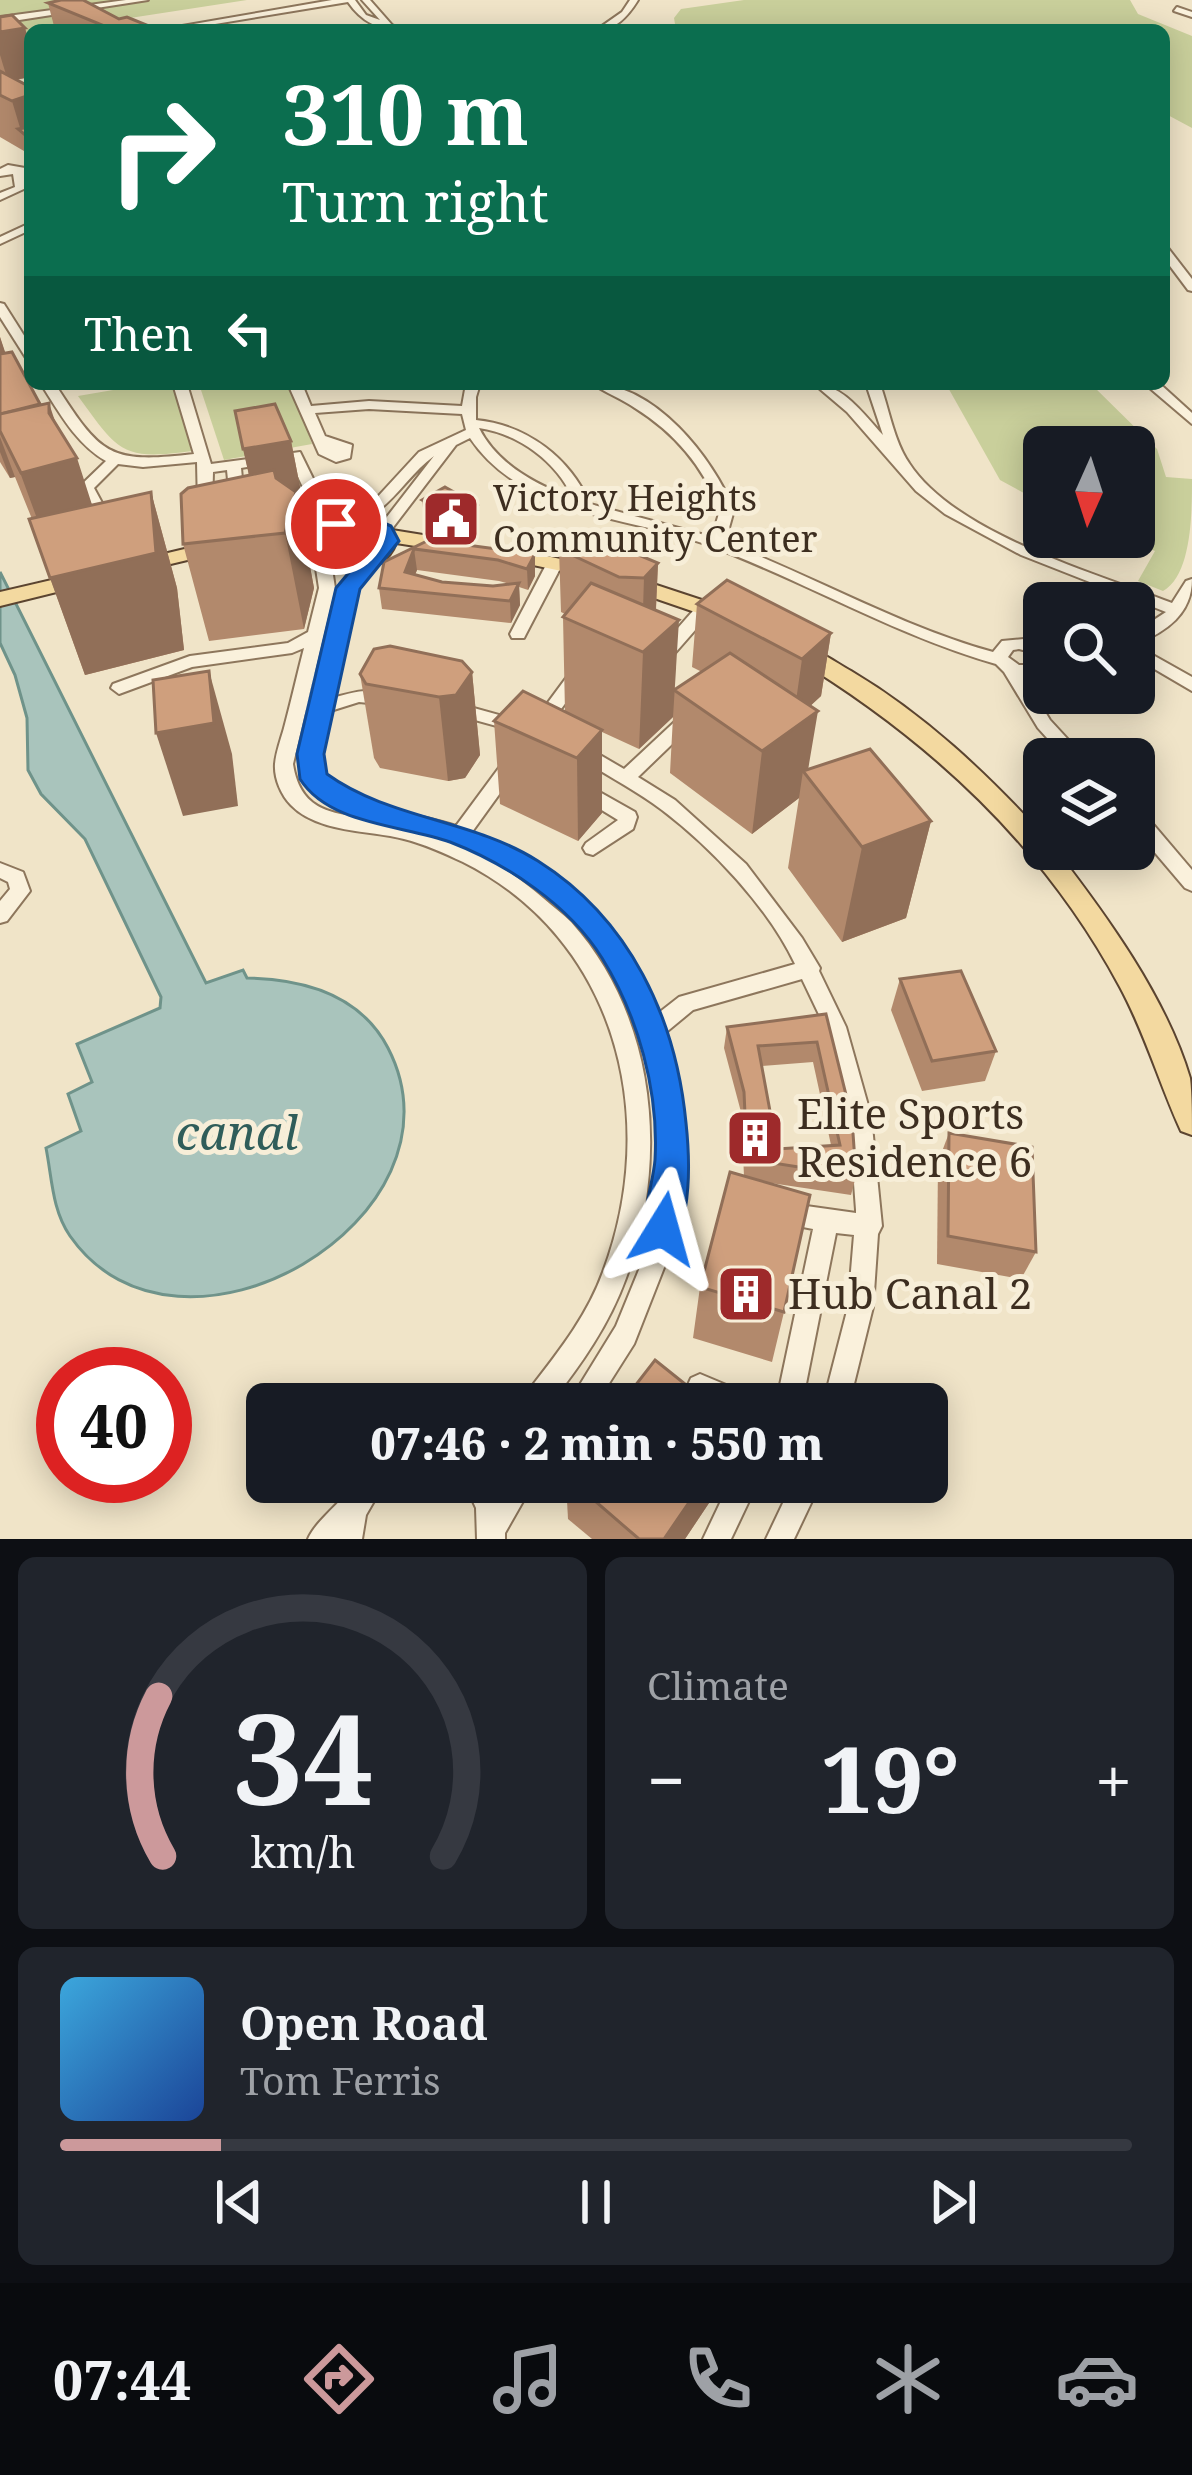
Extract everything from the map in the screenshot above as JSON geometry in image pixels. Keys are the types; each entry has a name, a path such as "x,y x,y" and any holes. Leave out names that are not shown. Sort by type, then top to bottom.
{"main road":[{"path":"0,598 111,580 333,526 370,524 384,533 479,549 550,574 705,608 765,634 847,678 915,728 956,761 1031,838 1089,914 1132,984 1192,1121"},
{"path":"318,557 313,541 333,526"},
{"path":"369,561 386,548 384,533"},
{"path":"0,614 184,555 241,548 318,557 343,566 419,550 479,549"}],"street":[{"path":"26,0 34,15"},
{"path":"0,20 144,0"},
{"path":"218,24 356,0 393,24"},
{"path":"356,0 363,17 382,24"},
{"path":"610,24 634,0"},
{"path":"1177,9 1192,15"},
{"path":"0,197 20,188 15,169"},
{"path":"1170,258 1192,287"},
{"path":"0,307 24,345"},
{"path":"50,390 53,403 109,465"},
{"path":"182,390 208,488 184,555"},
{"path":"298,390 320,439"},
{"path":"473,390 473,430 528,484 554,497 717,544 806,578 943,643 1023,660"},
{"path":"610,390 654,414 705,464 728,510 717,544"},
{"path":"828,390 852,409 926,491 968,522 1178,610"},
{"path":"875,390 902,463"},
{"path":"1159,390 1192,420"},
{"path":"306,410 396,405 473,430 506,429 553,460 573,482 584,508"},
{"path":"50,425 70,419"},
{"path":"333,526 376,506 424,455 473,430"},
{"path":"384,533 443,450 473,430"},
{"path":"77,478 109,465 234,464 296,456 319,505 309,513 268,520"},
{"path":"233,518 239,485 234,464"},
{"path":"109,465 86,490 115,539"},
{"path":"407,471 429,475"},
{"path":"554,497 573,482"},
{"path":"198,526 241,548"},
{"path":"318,557 328,582 317,634 319,709 309,763 319,786 347,803 460,835 527,868 574,904 610,945 654,1030 671,1113 668,1204 640,1302 595,1383"},
{"path":"369,561 348,588 284,764 294,800 328,818 400,830 451,848 530,895 592,963 631,1052 641,1161 626,1243 596,1319 577,1353 552,1383"},
{"path":"518,634 550,574 592,591"},
{"path":"1155,626 1178,610 1192,584"},
{"path":"633,604 675,621"},
{"path":"647,674 675,621 705,608"},
{"path":"119,688 190,662 299,646 317,634"},
{"path":"1004,659 1023,644"},
{"path":"276,651 296,656 358,697"},
{"path":"1004,659 1058,738"},
{"path":"1155,667 1192,685"},
{"path":"460,835 579,673 594,669"},
{"path":"319,709 358,697 426,704 535,732 628,776 709,836 738,864 790,930 831,1012 856,1095 868,1167 870,1226 861,1302 841,1383"},
{"path":"628,776 690,716 686,708 668,700"},
{"path":"1042,714 1042,720"},
{"path":"517,756 538,767"},
{"path":"559,777 626,813 626,824 593,848"},
{"path":"1155,838 1192,883"},
{"path":"1169,853 1192,850"},
{"path":"0,870 16,877 20,891 0,915"},
{"path":"654,1030 686,1003 810,968"},
{"path":"638,993 686,1003"},
{"path":"770,1220 870,1226"},
{"path":"793,1383 826,1226"},
{"path":"488,1503 492,1533"},
{"path":"492,1533 508,1503"},
{"path":"717,1539 734,1503"},
{"path":"780,1539 796,1503"},
{"path":"322,1539 351,1525"}],"green space":[{"path":"0,0 247,0 91,24 24,24 24,34 0,38"},
{"path":"744,0 1130,0 1138,14 1163,24 675,24 681,9"},
{"path":"1170,27 1192,36 1192,128 1170,116"},
{"path":"113,390 174,390 192,451 150,454 123,448 78,396"},
{"path":"201,390 293,390 312,444 224,460"},
{"path":"949,390 1097,390 1134,426 1023,426 1023,493 1000,480"},
{"path":"1155,447 1166,477 1192,479 1188,541 1180,571 1163,591 1155,588 1155,582 1138,581 1155,558"}],"water":[{"name":"canal","path":"0,572 206,983 243,970 247,978 309,986 362,1014 388,1048 404,1111 391,1171 355,1223 303,1264 242,1290 178,1296 119,1280 70,1236 60,1216 46,1148 81,1131 68,1094 92,1082 77,1044 160,1008 161,997 85,839 41,794 28,770 27,718 0,643"}],"building":[{"path":"83,0 119,19 144,24 99,24 48,3"},
{"path":"12,15 24,28 0,32 0,17"},
{"path":"0,71 24,84 24,97 12,101 0,95"},
{"path":"12,352 24,374 24,390 32,390 40,404 0,414 0,354"},
{"path":"49,403 49,413 77,458 21,473 0,431 0,414"},
{"path":"275,404 291,441 243,449 235,411"},
{"path":"274,470 276,478 296,492 285,533 183,544 181,494 188,488"},
{"path":"445,487 477,505 454,519 422,500"},
{"path":"151,492 156,553 50,578 29,519"},
{"path":"567,537 603,540 658,563 644,578 619,577 559,549"},
{"path":"429,540 535,554 527,569 498,560 414,549 405,572 442,582 519,583 510,601 379,588 384,562"},
{"path":"727,580 831,633 802,659 697,604"},
{"path":"591,583 679,620 643,652 563,617"},
{"path":"390,646 462,661 472,672 456,695 439,697 366,684 360,674 374,649"},
{"path":"730,653 818,711 762,751 674,690"},
{"path":"209,671 214,723 156,733 153,680"},
{"path":"523,691 602,730 577,758 494,721"},
{"path":"870,749 931,821 862,847 803,771"},
{"path":"961,971 996,1051 932,1061 900,979"},
{"path":"826,1014 852,1119 856,1176 747,1159 744,1092 727,1027","holes":["817,1042 840,1145 777,1149 758,1046"]},
{"path":"949,1133 1032,1147 1036,1252 948,1236"},
{"path":"730,1172 810,1195 784,1312 700,1287"},
{"path":"655,1360 684,1383 637,1383"},
{"path":"597,1503 689,1503 664,1539 639,1539"}],"place":[{"name":"Victory Heights Community Center","path":"451,519"},
{"name":"Elite Sports Residence 6","path":"755,1138"},
{"name":"Hub Canal 2","path":"746,1294"}],"route":[{"path":"336,524 353,521 378,526 387,541 386,548 365,563 348,588 310,771 327,793 347,803 460,835 527,868 574,904 610,945 638,993 665,1070 672,1157 663,1229"}]}
